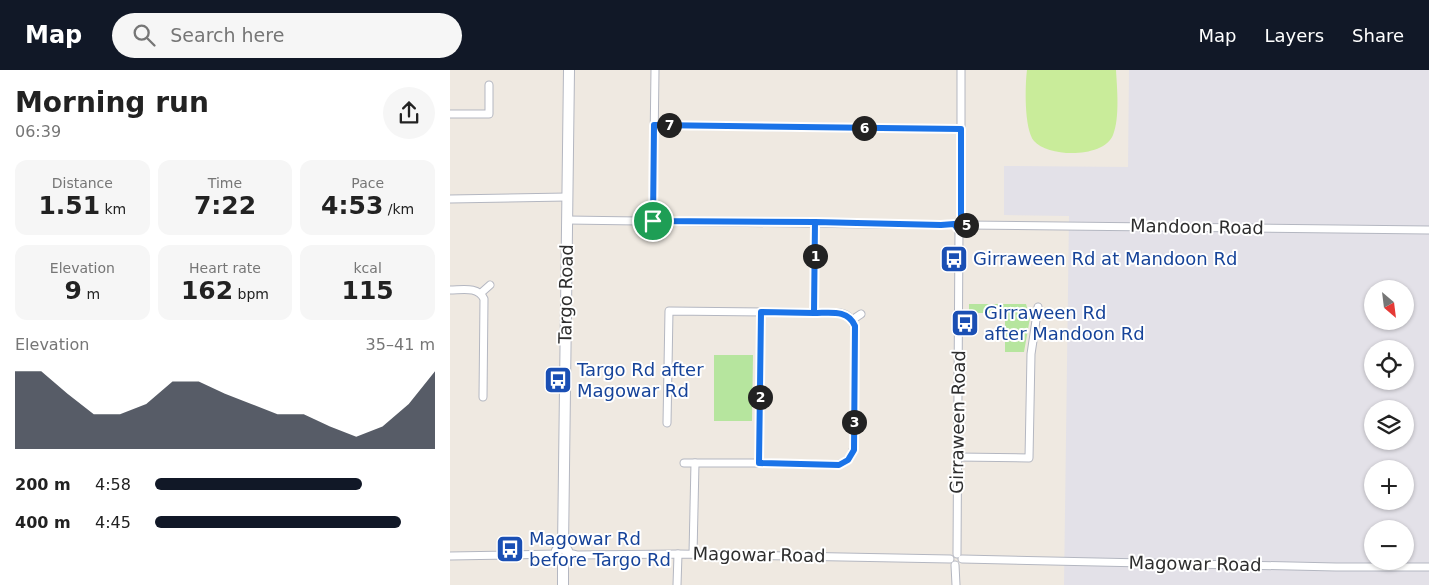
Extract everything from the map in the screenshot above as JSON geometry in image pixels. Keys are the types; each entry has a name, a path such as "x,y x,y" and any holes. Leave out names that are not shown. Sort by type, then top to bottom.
{"street":[{"name":"Targo Road","path":"563,585 569,70"},
{"path":"653,221 655,70"},
{"path":"960,226 965,221 961,218 961,70"},
{"path":"450,114 489,114 489,85"},
{"path":"654,125 961,129"},
{"path":"450,199 567,197"},
{"name":"Mandoon Road","path":"567,220 1429,230"},
{"path":"814,313 815,222"},
{"name":"Girraween Road","path":"959,557 957,457 960,226"},
{"path":"481,293 490,285"},
{"path":"450,290 473,290 481,293 485,304 484,397"},
{"path":"957,457 1030,458 1031,354 1038,308"},
{"path":"667,423 668,311 844,314 852,320 855,329 854,446 852,455 846,462 834,465 684,463"},
{"path":"759,463 761,312"},
{"path":"852,320 861,314"},
{"path":"694,554 695,463"},
{"path":"678,554 678,585"},
{"name":"Magowar Road","path":"450,556 694,554 953,562"},
{"path":"956,585 953,562 959,564 959,557"},
{"name":"Magowar Road","path":"959,557 1336,568 1429,567"}],"shaded area":[{"path":"1129,70 1429,70 1429,585 1064,585 1069,216 1004,215 1004,166 1128,167"}],"green space":[{"path":"1027,70 1116,70 1117,120 1113,135 1108,143 1088,151 1063,153 1041,147 1034,141 1028,127 1027,117"},
{"path":"969,304 1026,304 1030,318 1024,352 1005,352 1005,313 969,313"},
{"path":"714,355 753,355 752,421 714,421"}],"place":[{"name":"Girraween Rd at Mandoon Rd","path":"954,259"},
{"name":"Girraween Rd after Mandoon Rd","path":"965,323"},
{"name":"Targo Rd after Magowar Rd","path":"558,380"},
{"name":"Magowar Rd before Targo Rd","path":"510,549"}],"route":[{"path":"653,221 654,125 961,129 961,218 966,223 963,229 959,230 954,224 815,222 814,268 814,313 844,314 849,317 855,326 854,450 846,462 839,465 759,463 761,312 814,313 815,222 653,221"}]}
